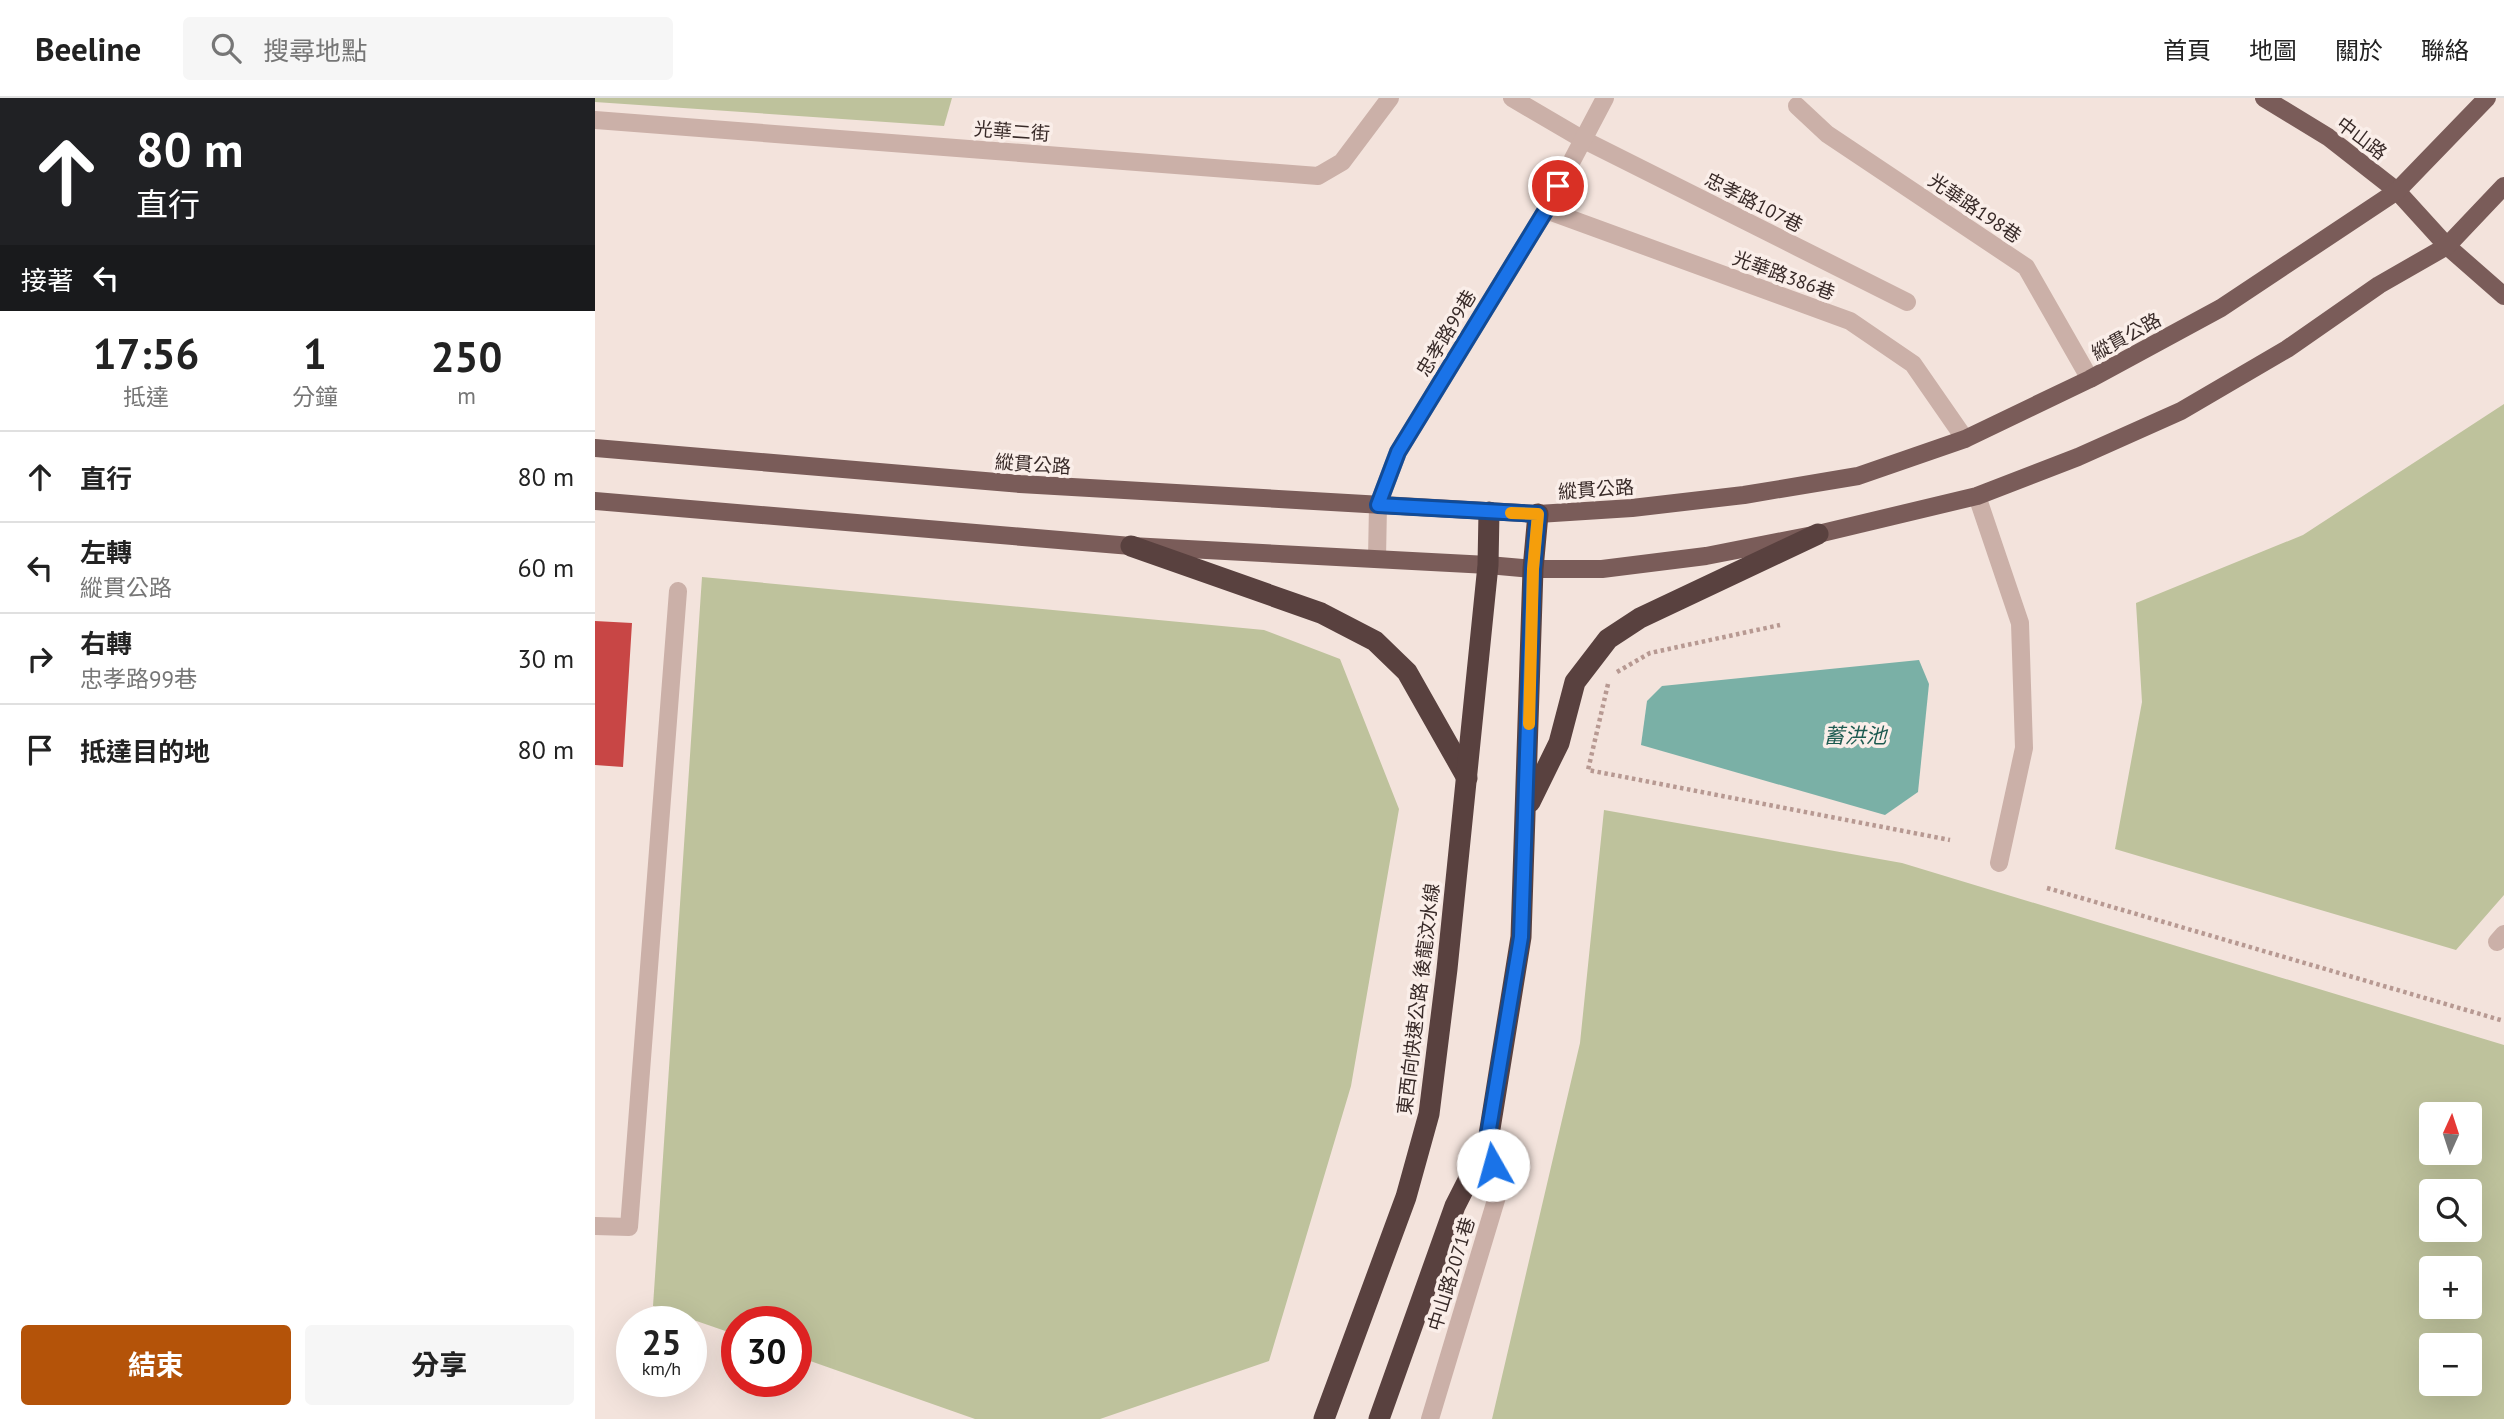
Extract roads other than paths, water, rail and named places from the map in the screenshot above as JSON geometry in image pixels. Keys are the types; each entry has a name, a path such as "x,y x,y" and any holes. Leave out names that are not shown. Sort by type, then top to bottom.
{"highway":[{"name":"東西向快速公路 後龍汶水線","path":"1324,1419 1406,1197 1429,1114 1467,778 1488,565 1489,512"},
{"path":"1379,1419 1455,1206 1487,1141 1521,937 1533,569 1538,514"},
{"path":"1527,810 1559,743 1575,682 1608,639 1640,618 1818,534"},
{"path":"1131,546 1321,613 1375,641 1407,673 1467,778"}],"main road":[{"name":"中山路","path":"2264,98 2328,137 2397,191 2447,246"},
{"name":"縱貫公路","path":"595,447 1020,485 1538,514 1632,508 1732,496 1858,476 1965,439 2090,379 2221,308 2397,191 2487,98"},
{"path":"595,501 1131,546 1533,569 1602,569 1706,556 1818,534 1977,496 2078,457 2181,411 2287,349 2379,285 2447,246 2504,186"},
{"path":"2447,246 2504,296"}],"street":[{"name":"光華二街","path":"595,120 1318,176 1342,162 1390,98"},
{"name":"忠孝路107巷","path":"1512,98 1582,139 1907,302"},
{"name":"忠孝路99巷","path":"1377,559 1378,505 1398,452 1546,210 1605,98"},
{"name":"光華路198巷","path":"1797,106 1827,134 2026,267 2090,379"},
{"name":"光華路386巷","path":"1546,210 1850,321 1913,364 1965,439"},
{"path":"1977,496 2019,623 2024,748 1999,863"},
{"path":"595,1226 629,1227 678,591"},
{"name":"中山路2071巷","path":"1430,1419 1499,1190 1487,1141"}],"water":[{"name":"蓄洪池","path":"1919,660 1929,684 1918,792 1885,815 1641,745 1647,701 1662,686"}]}
